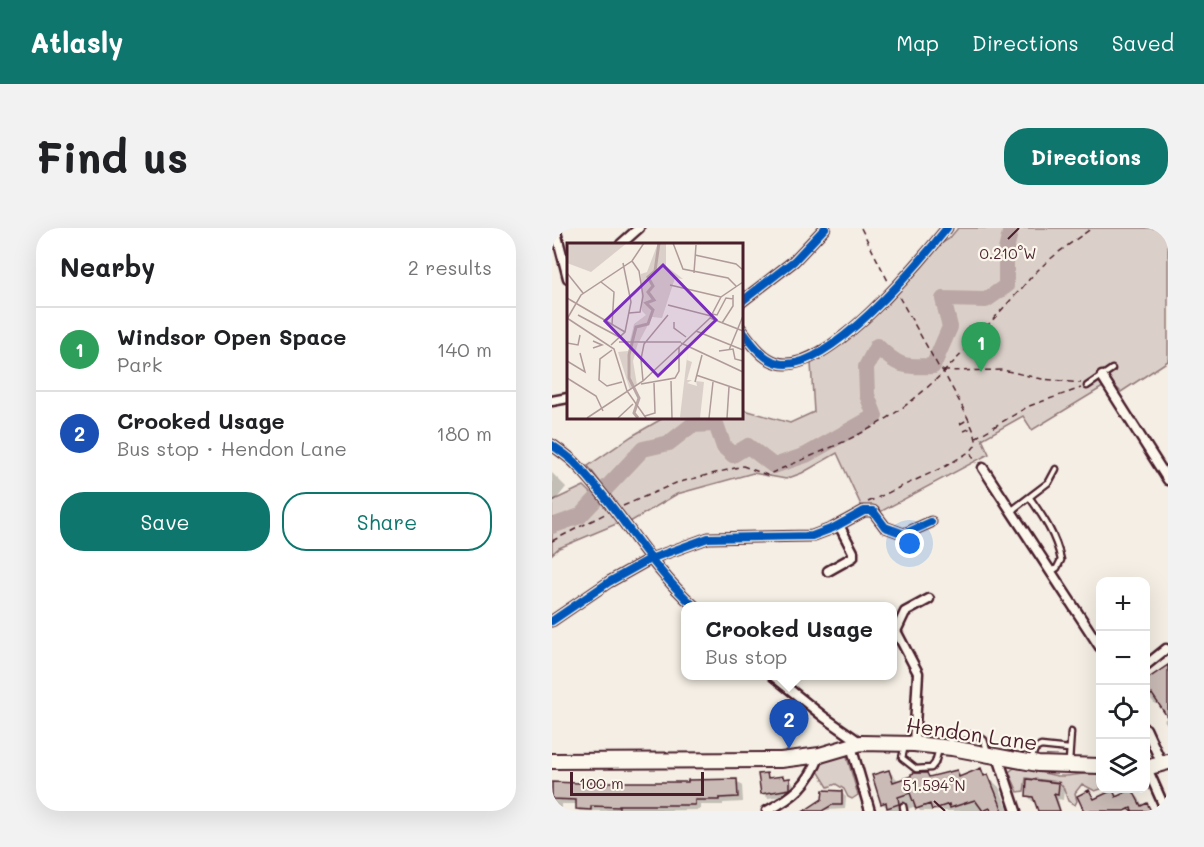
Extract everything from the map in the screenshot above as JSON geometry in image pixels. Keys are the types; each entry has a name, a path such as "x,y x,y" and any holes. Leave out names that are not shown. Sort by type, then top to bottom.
{"main road":[{"name":"Hendon Lane","path":"552,761 781,759 820,755 856,745 910,744 944,747 1030,763 1096,766"},
{"path":"1150,767 1165,763"}],"street":[{"path":"555,228 567,274"},
{"path":"622,243 639,228"},
{"path":"742,301 794,261 825,228"},
{"path":"742,330 767,358 779,364 793,364 829,346 853,328 895,290 947,228"},
{"path":"1102,376 1168,480"},
{"path":"552,401 567,398"},
{"path":"552,444 575,462 600,490 673,588 689,602"},
{"path":"983,468 1096,640"},
{"path":"552,621 609,582 650,559 708,538 812,536 861,513 873,512 885,527 904,534 931,522"},
{"path":"828,571 853,557 853,552 839,525"},
{"path":"897,629 905,612 929,599"},
{"path":"897,633 918,673 910,744"},
{"path":"1150,662 1166,649"},
{"path":"779,680 856,745 870,811"},
{"path":"1150,736 1165,763"},
{"path":"767,811 792,798 812,776 820,755"},
{"path":"993,756 1016,811"},
{"path":"1150,777 1166,811"}],"lane":[{"path":"1087,386 1112,369"},
{"path":"1011,511 1049,482 1056,469"},
{"path":"1030,498 1058,543 1062,560 1051,572"},
{"path":"1069,765 1071,732"},
{"path":"910,744 902,758 916,769 931,768 944,747"},
{"path":"1030,763 1035,749 1041,746 1069,749"}],"path":[{"path":"861,228 890,284 943,371 975,438 975,446 970,452 946,466 863,504 861,513"},
{"path":"552,541 612,507 676,483 743,466 767,475 862,432 893,415 917,397 943,371 1032,275 1054,255 1092,228"},
{"path":"943,371 1004,370 1042,379 1077,381 1087,386"},
{"path":"975,438 1029,406 1087,386"},
{"path":"960,424 968,420"},
{"path":"964,431 971,428"},
{"path":"970,452 978,468 983,468"}],"shaded area":[{"path":"958,228 1168,228 1168,361 1121,392 1111,382 1032,430 1023,416 982,439 989,454 880,512 872,507 861,505 837,453 802,473 786,479 753,473 677,494 630,522 588,466 663,418 742,418 742,409 790,423 814,412 811,363 888,304 937,246 949,239"},
{"path":"584,486 621,522 559,548 552,554 552,501"},
{"path":"846,754 858,795 852,799 848,797 844,789 836,784 828,787 818,771 821,761"},
{"path":"1014,768 1058,776 1096,774 1096,791 1082,784 1075,793 1077,801 1075,805 1068,801 1059,782 1026,778 1024,791 1018,792 1009,772"}],"building":[{"path":"1168,665 1168,718 1152,694 1150,696 1150,677"},
{"path":"981,768 984,776 988,774 1003,811 991,811 990,808 983,811 975,800 950,808 949,804 932,810 930,804 916,809 910,793 898,797 899,804 887,808 886,802 881,804 872,775 889,770 893,782 914,773 927,773 929,777 957,770 959,777"},
{"path":"767,773 768,778 783,776 784,779 790,778 790,789 761,794 758,774"},
{"path":"737,779 738,797 695,800 695,805 591,806 591,810 576,809 576,800 552,799 552,782 579,783 579,781 607,784 607,782 688,782 688,780"},
{"path":"1027,779 1059,783 1058,795 1054,794 1060,811 1038,811 1033,797 1026,796"},
{"path":"823,790 842,791 842,805 832,805 822,811 804,811 822,799"},
{"path":"1089,790 1094,799 1107,793 1114,793 1116,797 1124,793 1134,793 1141,806 1147,803 1151,811 1130,811 1131,808 1125,811 1084,811 1077,796"}],"waterway":[{"path":"552,526 580,516 643,449 669,443 692,425 716,424 724,447 733,455 748,446 774,466 806,455 875,416 867,395 866,367 877,346 896,362 908,366 933,366 950,327 943,299 986,300 1006,286 1006,250 1011,228"}],"cycle path":[{"path":"742,301 794,261 825,228"},
{"path":"742,330 762,354 778,363 798,362 820,352 845,335 870,313 916,265 947,228"},
{"path":"552,445 571,459 592,482 662,573 690,602"},
{"path":"552,621 609,582 650,559 708,538 812,536 833,528 864,511 873,511 885,527 904,534 931,522"}],"place":[{"name":"Windsor Open Space","path":"981,372"},
{"name":"Crooked Usage","path":"789,749"}]}
